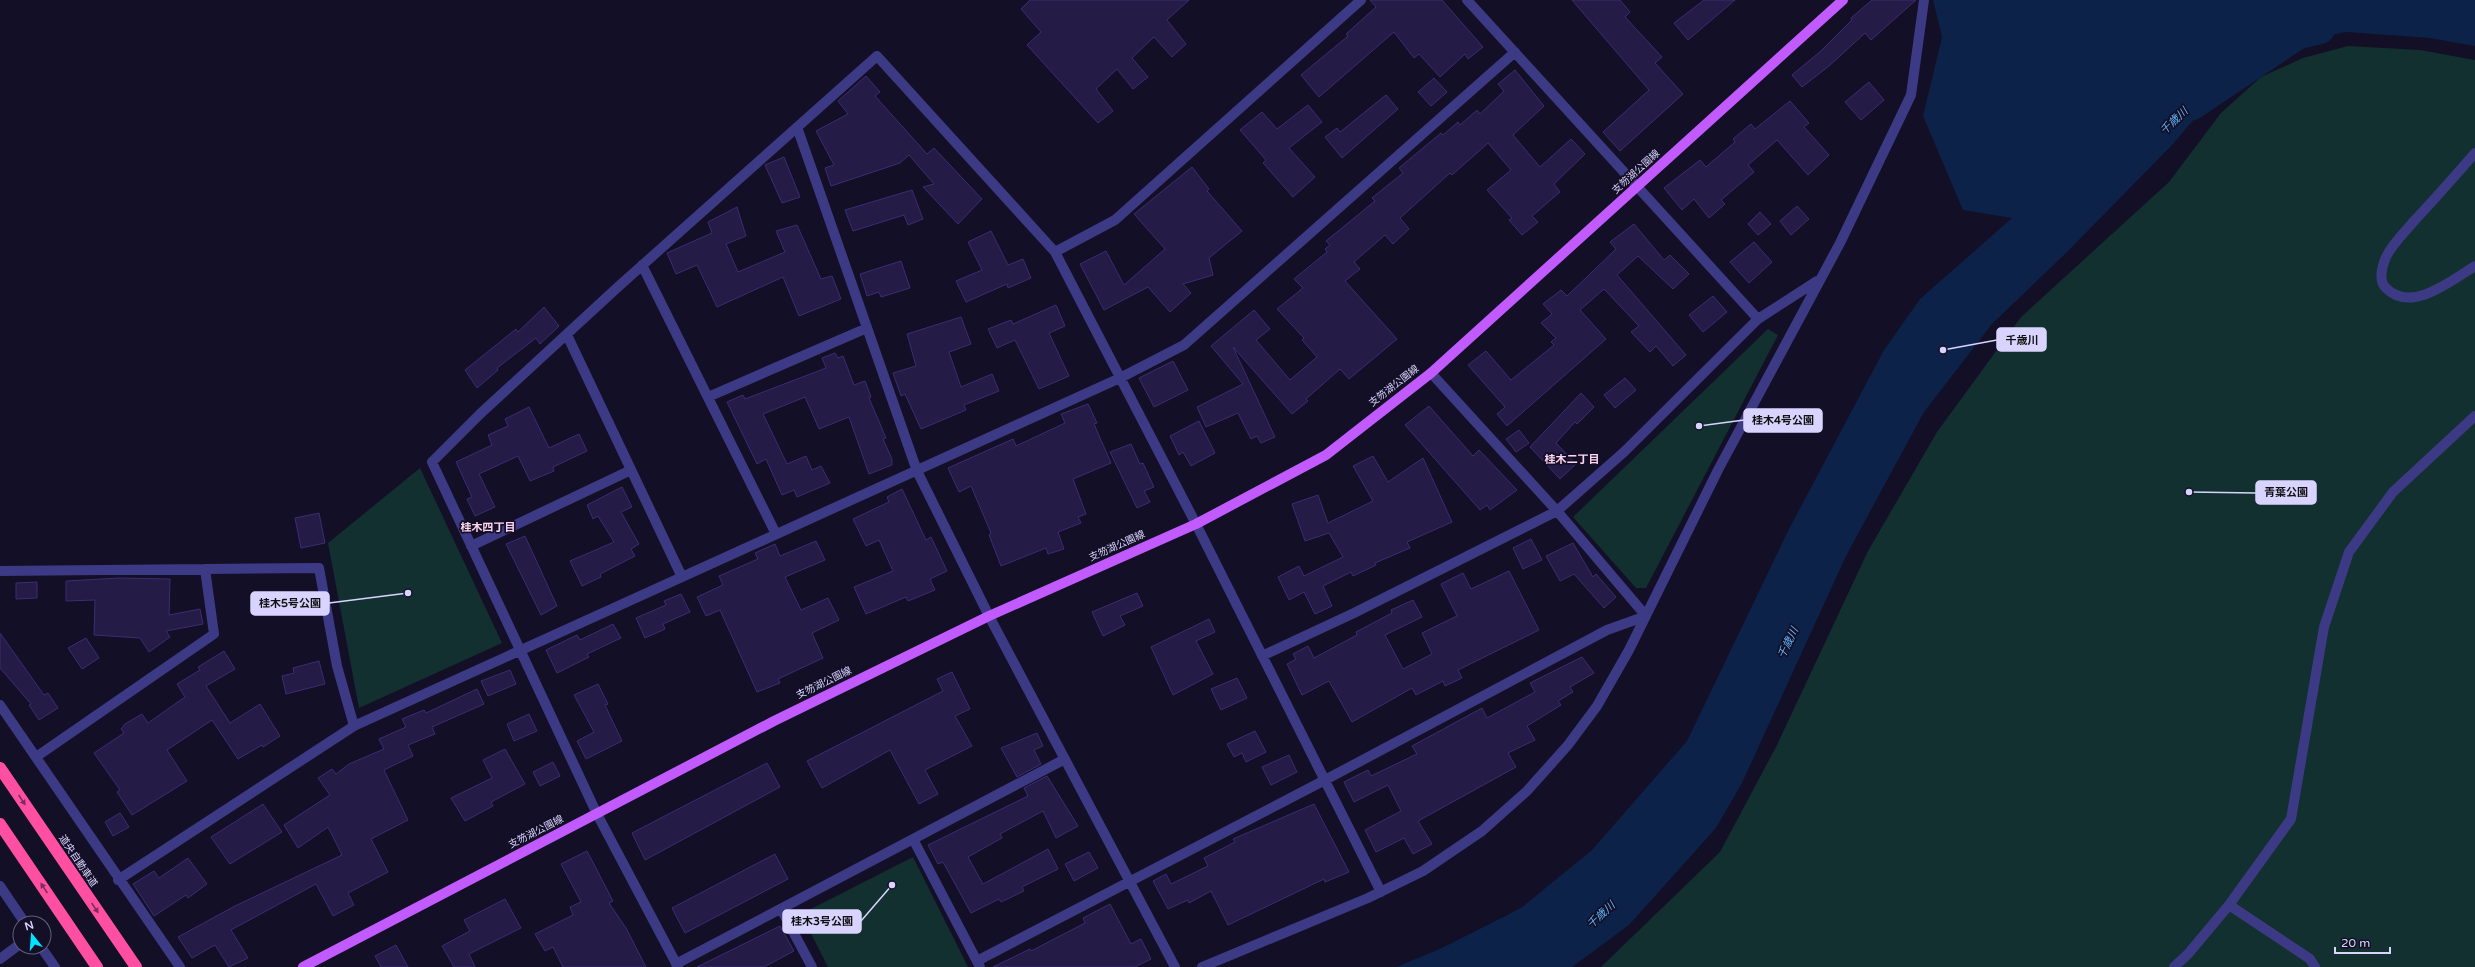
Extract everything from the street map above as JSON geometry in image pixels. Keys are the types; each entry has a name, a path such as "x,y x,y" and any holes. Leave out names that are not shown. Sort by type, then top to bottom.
{"highway":[{"name":"道央自動車道","path":"0,768 136,967"},
{"path":"0,824 97,967"}],"main road":[{"name":"支笏湖公園線","path":"303,967 774,721 989,616 1196,524 1326,455 1431,373 1843,0"}],"street":[{"path":"1055,252 1115,220 1362,0"},
{"path":"1467,0 1758,319"},
{"path":"1202,967 1381,892 1423,871 1482,831 1527,791 1568,745 1598,706 1646,616 1718,470 1840,243 1911,95 1924,0"},
{"path":"118,880 354,726 1120,378 1184,345 1515,52"},
{"path":"1065,759 781,909 677,966 597,814 432,462 480,414 642,265 877,56 1055,252 1196,524 1381,892"},
{"path":"798,127 916,471 989,616 1175,967"},
{"path":"2475,153 2398,240 2386,256 2381,277 2384,286 2392,294 2402,298 2425,295 2475,266"},
{"path":"642,265 776,534"},
{"path":"1262,656 1354,613 1557,511 1624,452 1758,319 1819,280"},
{"path":"708,397 867,328"},
{"path":"567,335 682,577"},
{"path":"1431,373 1557,511 1646,616"},
{"path":"2174,967 2188,954 2229,905 2291,818 2324,627 2349,552 2393,492 2475,416"},
{"path":"471,546 631,470"},
{"path":"0,570 319,568 337,666 354,726"},
{"path":"36,757 214,634 205,569"},
{"path":"913,839 979,964 1129,882 1325,780 1606,630 1646,616"},
{"path":"0,705 118,880 180,967"},
{"path":"0,886 20,915"},
{"path":"2229,905 2310,959 2315,967"},
{"path":"781,909 812,967"},
{"path":"0,959 12,950"},
{"path":"47,955 55,967"}],"green space":[{"path":"2348,46 2420,50 2475,60 2475,967 1601,967 1720,852 1777,745 1868,551 1937,432 2021,317 2169,182 2221,113 2261,77 2303,58"},
{"path":"1768,329 1778,335 1646,588 1636,588 1573,517"},
{"path":"420,468 502,643 359,708 328,543"},
{"path":"913,857 968,967 828,967 801,914"}],"water":[{"path":"1933,0 2475,0 2475,46 2430,38 2346,32 2251,52 2173,144 2067,252 1992,324 1924,412 1846,556 1742,783 1716,828 1629,925 1572,967 1396,967 1440,949 1521,908 1592,850 1687,741 1789,529 1884,350 1920,299 2012,218 1963,210 1923,116 1942,37"}],"building":[{"path":"1030,0 1189,0 1167,20 1186,44 1172,57 1154,37 1132,58 1148,77 1133,89 1117,69 1096,89 1113,111 1098,123 1027,45 1041,32 1021,9"},
{"path":"1370,0 1442,0 1483,47 1468,59 1465,54 1440,77 1419,54 1414,58 1394,32 1319,97 1301,75 1348,36 1346,34 1376,7"},
{"path":"1572,0 1620,0 1630,12 1625,17 1662,57 1655,63 1683,94 1620,151 1603,132 1649,90"},
{"path":"1704,0 1735,0 1688,40 1674,23"},
{"path":"1872,0 1916,0 1871,40 1865,33 1829,66 1802,87 1792,75 1821,51 1852,20 1851,18"},
{"path":"1515,70 1544,106 1513,135 1540,167 1571,139 1585,154 1554,184 1560,192 1532,216 1538,222 1522,235 1509,220 1512,218 1487,190 1511,170 1488,143 1452,175 1450,173 1400,218 1409,229 1393,244 1385,235 1354,262 1360,269 1345,281 1397,339 1349,379 1340,369 1306,399 1308,401 1292,414 1233,347 1275,437 1261,443 1257,436 1251,439 1238,413 1206,427 1197,407 1243,384 1211,346 1254,310 1270,329 1256,340 1290,380 1317,357 1302,340 1304,338 1277,309 1303,288 1294,279 1327,252 1325,249 1330,245 1326,241 1375,201 1372,198 1403,173 1399,168 1441,133 1443,135 1458,122 1460,125 1477,110 1480,114 1504,91 1498,84"},
{"path":"866,76 880,92 875,96 927,154 934,148 982,199 958,224 923,187 934,184 909,155 900,163 831,186 825,168 834,165 816,131 848,114 838,101"},
{"path":"1434,78 1447,92 1431,106 1418,92"},
{"path":"1869,82 1884,100 1861,120 1845,102"},
{"path":"1386,95 1398,109 1342,158 1325,137 1337,128 1340,132"},
{"path":"1790,101 1809,123 1804,127 1829,155 1808,175 1777,140 1748,165 1754,172 1721,200 1725,204 1709,218 1694,199 1682,210 1664,188 1700,160 1706,167 1735,142 1733,139 1751,124 1755,129"},
{"path":"1308,105 1322,122 1289,148 1315,177 1293,197 1263,163 1266,160 1240,130 1262,112 1277,129"},
{"path":"784,157 800,197 782,203 765,165"},
{"path":"1192,167 1209,189 1207,191 1242,231 1209,258 1213,275 1183,284 1191,293 1170,312 1148,287 1104,310 1080,264 1106,251 1124,285 1165,249 1134,214"},
{"path":"912,190 923,219 908,225 904,215 853,231 845,210"},
{"path":"1797,206 1809,219 1791,235 1780,221"},
{"path":"737,207 746,236 726,244 738,272 785,252 776,231 797,225 821,279 832,276 841,299 799,316 783,277 717,307 697,265 676,274 667,253 712,233 708,222"},
{"path":"1760,212 1771,224 1758,235 1748,224"},
{"path":"1634,224 1664,260 1670,255 1689,274 1673,289 1638,256 1617,275 1686,355 1673,366 1656,346 1650,352 1631,332 1639,326 1604,289 1580,310 1606,339 1507,426 1497,414 1505,407 1468,365 1486,351 1511,380 1554,345 1551,342 1556,338 1541,323 1552,314 1543,304 1561,290 1567,296 1616,249 1610,242"},
{"path":"991,231 1008,265 1023,259 1031,278 1008,288 1007,284 966,302 956,281 982,270 968,242"},
{"path":"1754,242 1772,262 1749,283 1730,262"},
{"path":"901,261 910,288 881,297 879,292 867,296 860,274"},
{"path":"1713,296 1727,312 1703,332 1689,315"},
{"path":"1056,305 1065,326 1049,333 1069,376 1039,389 1015,340 997,348 988,329 1011,320 1013,324"},
{"path":"544,307 559,326 540,344 536,338 497,368 498,370 477,388 465,370 516,329 518,332"},
{"path":"961,317 971,344 949,352 961,387 992,374 999,391 964,405 966,410 921,429 905,394 901,396 893,373 916,366 907,334"},
{"path":"835,353 838,358 843,356 854,385 865,381 871,397 869,398 886,438 883,439 892,459 892,465 869,474 849,417 819,429 805,397 763,414 787,464 806,456 812,470 821,466 830,483 797,497 794,490 782,495 766,459 757,464 727,402 743,395 745,399 826,368 822,358"},
{"path":"1173,361 1188,390 1154,407 1139,378"},
{"path":"1625,378 1636,390 1615,408 1604,395"},
{"path":"1581,393 1594,407 1577,424 1575,422 1556,443 1576,464 1560,479 1530,447"},
{"path":"1088,404 1097,423 1094,424 1111,463 1073,479 1086,514 1078,517 1081,523 1058,532 1064,549 1048,554 1046,548 1001,566 989,535 991,533 971,486 959,492 948,468 1013,439 1016,446 1065,423 1061,414"},
{"path":"1429,406 1473,456 1479,450 1517,490 1490,510 1487,505 1480,510 1405,425"},
{"path":"529,407 549,448 579,434 587,451 553,467 554,471 530,481 518,456 479,474 495,507 475,516 467,499 472,497 456,462 492,445 488,435 508,426 505,419"},
{"path":"1199,421 1215,453 1191,466 1183,452 1179,455 1170,436"},
{"path":"1519,430 1529,443 1516,452 1506,439"},
{"path":"1131,444 1140,464 1143,463 1154,487 1144,491 1150,502 1137,508 1110,452"},
{"path":"1373,456 1388,482 1423,458 1452,522 1407,542 1410,548 1375,563 1376,565 1353,576 1351,572 1323,586 1332,606 1315,614 1304,592 1289,600 1278,577 1299,566 1304,576 1343,557 1329,533 1305,541 1292,504 1318,495 1328,523 1373,501 1353,466"},
{"path":"622,487 632,507 621,512 639,544 631,549 635,556 600,574 601,577 582,586 570,561 614,542 598,516 593,519 587,505"},
{"path":"902,489 926,540 931,537 947,571 930,579 935,590 908,601 906,597 866,614 854,587 893,571 879,540 866,546 853,519 889,502 887,497"},
{"path":"319,513 325,543 301,548 295,518"},
{"path":"525,536 557,606 541,615 506,544"},
{"path":"1531,539 1542,560 1523,569 1513,548"},
{"path":"816,541 825,560 785,577 801,610 828,598 839,620 812,633 823,658 778,679 780,683 757,692 720,610 706,616 697,597 723,585 719,576 758,559 755,553 775,544 780,556"},
{"path":"1573,543 1593,577 1596,574 1616,597 1604,608 1574,574 1560,581 1546,556"},
{"path":"1509,571 1539,630 1458,670 1462,678 1445,686 1443,681 1416,695 1412,688 1352,722 1329,681 1302,695 1287,664 1296,659 1293,654 1308,646 1314,658 1357,635 1356,632 1392,613 1391,610 1413,600 1422,617 1385,635 1403,669 1432,654 1422,633 1457,616 1441,584 1463,573 1471,589"},
{"path":"119,578 170,579 169,615 200,609 203,624 166,631 170,637 149,652 140,638 94,635 95,600 66,601 66,581"},
{"path":"37,582 37,598 16,599 16,583"},
{"path":"1137,593 1143,606 1120,616 1125,625 1103,636 1092,612"},
{"path":"681,594 690,612 663,624 665,629 645,638 636,618 666,605 664,601"},
{"path":"1209,619 1215,632 1196,641 1213,674 1173,695 1151,647"},
{"path":"613,624 621,638 587,654 589,657 557,673 546,650 577,635 580,640"},
{"path":"0,633 44,695 48,693 58,708 39,720 29,705 31,704 0,668"},
{"path":"86,638 99,658 82,669 68,648"},
{"path":"224,651 235,669 206,686 230,723 260,704 280,736 263,747 262,745 238,759 212,720 167,750 187,781 132,815 117,792 120,790 94,753 124,733 121,729 125,724 142,714 148,723 185,697 177,684 200,670 198,667"},
{"path":"1582,657 1594,673 1570,687 1573,692 1558,701 1561,705 1527,726 1535,740 1508,753 1516,767 1418,821 1432,844 1413,854 1404,838 1376,852 1365,830 1401,811 1388,785 1354,802 1344,782 1368,770 1371,776 1417,754 1412,746 1482,708 1487,718 1535,692 1530,683"},
{"path":"319,661 325,684 286,694 282,676 294,673 293,668"},
{"path":"510,670 516,684 488,696 481,681"},
{"path":"952,672 970,709 955,716 972,746 925,770 938,794 919,804 890,750 822,788 807,761 943,691 937,679"},
{"path":"1237,678 1247,698 1221,710 1211,689"},
{"path":"598,684 608,704 605,705 622,741 586,759 577,741 594,732 574,695"},
{"path":"477,689 484,704 432,727 435,734 408,745 413,756 384,770 408,820 371,839 388,872 348,893 354,905 333,916 316,884 231,930 248,958 229,967 215,945 192,958 178,937 235,906 342,855 328,827 298,848 284,825 330,795 318,778 332,769 336,774 349,764 384,749 379,739 406,727 402,719 424,710 426,713"},
{"path":"529,714 537,731 514,741 507,724"},
{"path":"1255,731 1266,752 1246,762 1242,753 1234,757 1227,744"},
{"path":"1037,733 1043,746 1034,750 1041,764 1017,777 1001,748"},
{"path":"505,749 525,784 491,802 493,806 465,821 451,798 492,778 483,760"},
{"path":"1289,755 1297,772 1271,785 1262,767"},
{"path":"553,762 560,776 540,786 533,772"},
{"path":"767,763 780,787 645,860 632,833"},
{"path":"1047,776 1078,826 1056,838 1043,811 1000,834 1002,838 968,857 983,884 1048,849 1058,869 1022,887 1024,891 1001,902 999,899 971,913 943,862 938,864 928,845 1028,796 1024,788"},
{"path":"263,804 282,832 230,864 211,837"},
{"path":"1314,804 1349,872 1325,882 1324,879 1228,925 1211,891 1189,903 1188,900 1168,909 1153,881 1166,874 1171,884 1208,866 1204,858 1235,842 1233,839"},
{"path":"120,813 129,827 113,836 105,822"},
{"path":"587,851 613,901 609,903 626,928 646,967 563,967 553,947 545,951 535,934 573,915 570,907 581,902 561,864"},
{"path":"1089,852 1098,868 1074,881 1065,864"},
{"path":"775,854 788,879 685,933 672,908"},
{"path":"188,858 207,884 188,898 186,895 154,916 133,884 154,871 159,878"},
{"path":"505,899 521,928 469,954 475,967 454,967 442,946 470,931 464,920"},
{"path":"1110,904 1131,944 1141,939 1151,959 1135,967 993,967 1030,949 1031,951 1085,923 1083,918"},
{"path":"780,926 794,951 764,967 697,967"},
{"path":"396,945 408,967 381,967 375,956"}],"waterway":[{"name":"千歳川","path":"2191,104 2297,33 2319,28"}],"place":[{"name":"千歳川","path":"1943,350"},
{"name":"桂木4号公園","path":"1699,426"},
{"name":"青葉公園","path":"2189,492"},
{"name":"桂木5号公園","path":"408,593"},
{"name":"桂木3号公園","path":"892,885"}],"district":[{"name":"桂木二丁目","path":"1572,459"},
{"name":"桂木四丁目","path":"488,527"}]}
